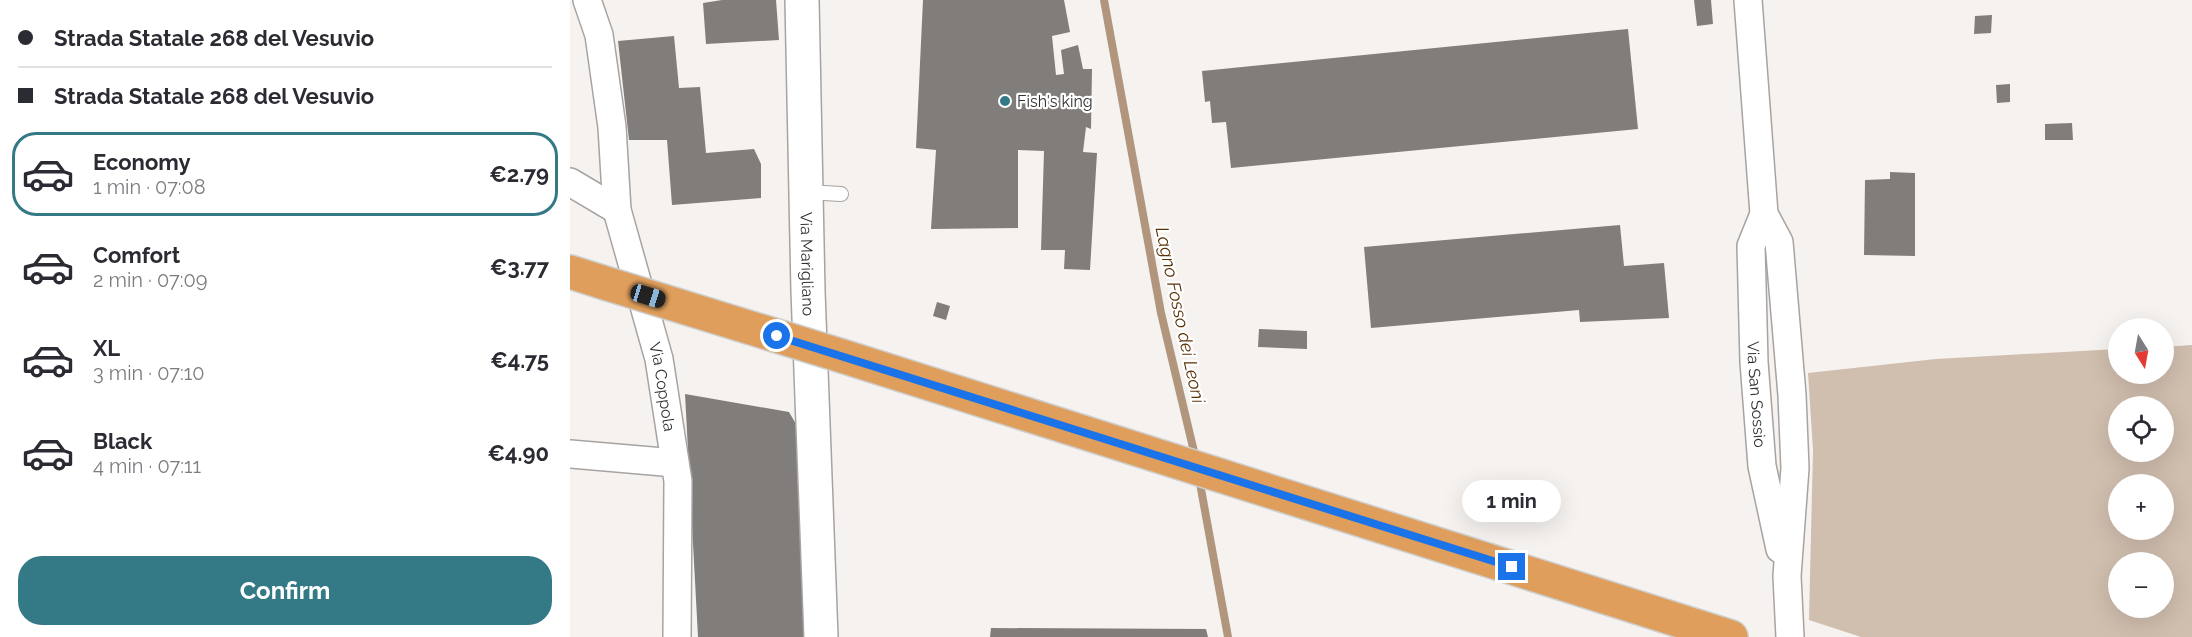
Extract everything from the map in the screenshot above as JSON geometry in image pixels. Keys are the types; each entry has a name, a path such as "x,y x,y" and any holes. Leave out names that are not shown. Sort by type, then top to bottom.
{"highway":[{"path":"570,272 1233,478 1731,637"}],"street":[{"name":"Via Coppola","path":"587,0 599,35 612,127 617,210 659,359 678,481 677,637"},
{"name":"Via Marigliano","path":"802,0 821,637"},
{"name":"Via San Sossio","path":"1748,0 1764,214 1779,242 1791,395 1795,468 1787,576 1790,637"},
{"path":"570,182 617,210"},
{"path":"570,454 675,463"}],"lane":[{"path":"806,192 841,194"}],"shaded area":[{"path":"2192,345 2192,637 1861,637 1809,620 1813,450 1808,373 1936,359 2108,350 2108,384 2174,384 2174,346"}],"building":[{"path":"722,0 776,0 779,40 706,44 703,3"},
{"name":"Fish's king","path":"923,0 1064,0 1070,32 1052,36 1056,75 1064,74 1061,50 1078,45 1083,69 1092,69 1091,129 1086,127 1083,152 1097,153 1090,270 1064,269 1065,250 1041,250 1044,151 1018,150 1018,228 931,229 936,150 916,148"},
{"path":"1694,0 1711,0 1713,24 1697,26"},
{"path":"1992,15 1991,33 1974,34 1975,16"},
{"path":"1628,29 1638,129 1231,168 1226,122 1212,123 1210,101 1205,102 1202,71"},
{"path":"674,36 679,88 700,87 706,153 754,149 761,164 761,198 672,205 667,140 629,140 618,41"},
{"path":"2010,84 2010,102 1997,103 1996,85"},
{"path":"2072,123 2073,140 2045,140 2045,124"},
{"path":"1890,172 1915,173 1915,256 1864,255 1865,180 1890,179"},
{"path":"1620,225 1624,266 1664,263 1669,318 1580,322 1579,310 1371,328 1364,247"},
{"path":"937,302 950,306 946,320 933,316"},
{"path":"1259,329 1307,331 1307,349 1258,347"},
{"path":"685,394 789,412 796,424 805,637 698,637"},
{"path":"991,628 1206,629 1208,637 990,637"}],"waterway":[{"name":"Lagno Fosso dei Leoni","path":"1104,0 1161,313 1196,460"},
{"name":"Lagno Fosso dei Leoni","path":"1199,478 1228,637"}],"place":[{"name":"Fish's king","path":"1005,101"}],"route":[{"path":"777,336 1512,567"}]}
